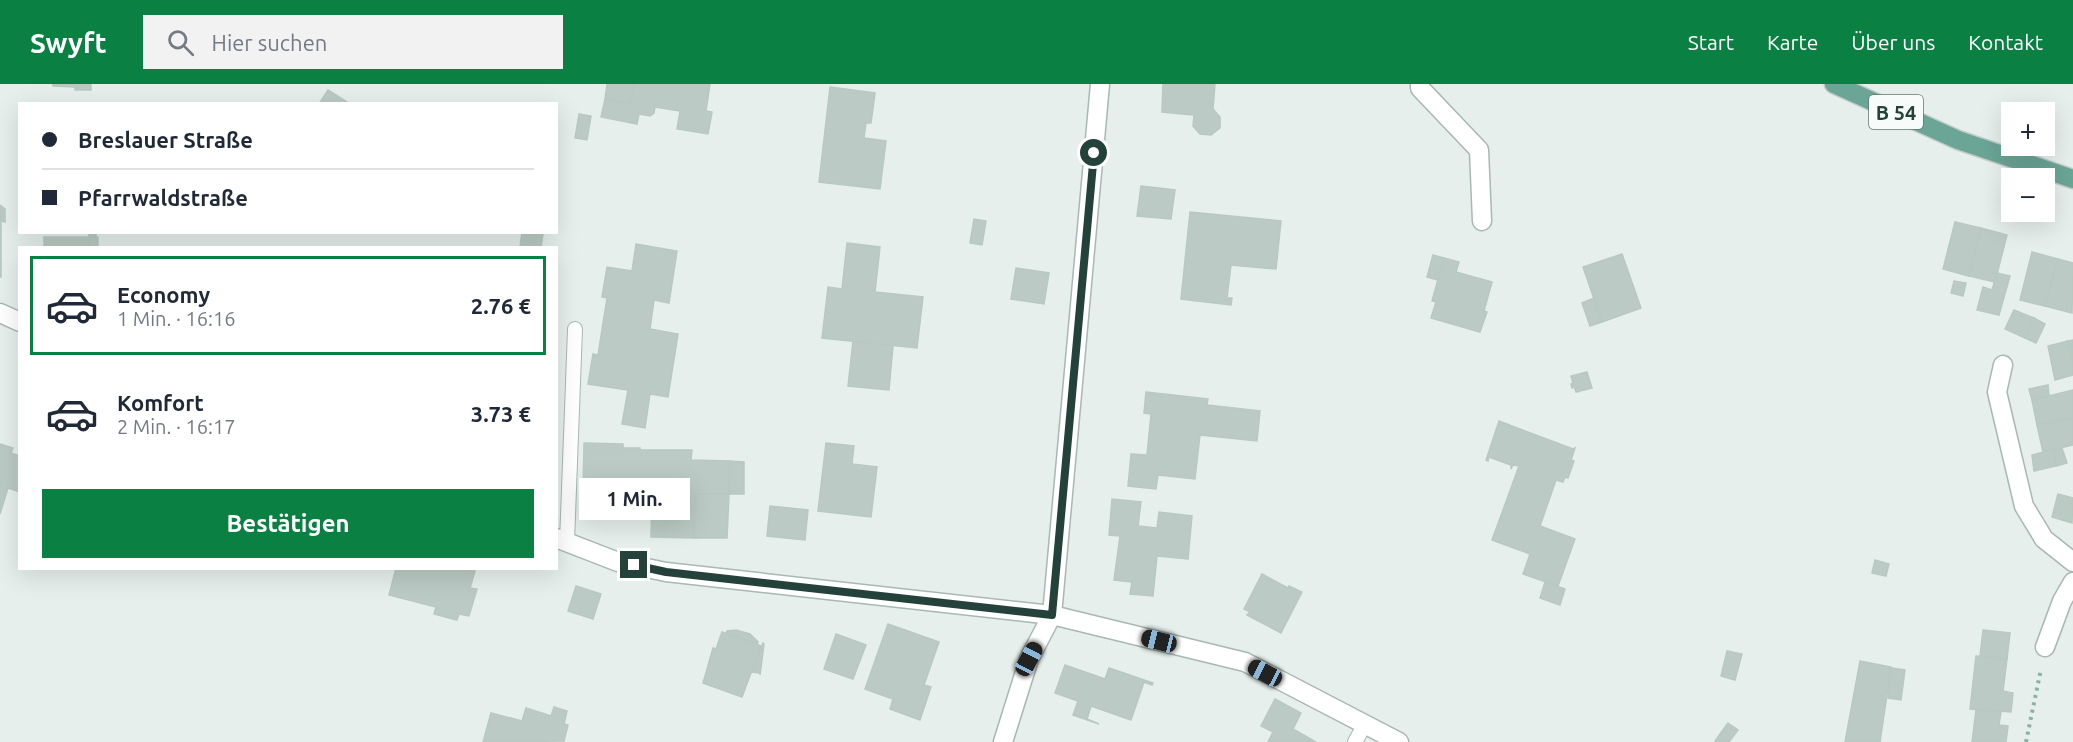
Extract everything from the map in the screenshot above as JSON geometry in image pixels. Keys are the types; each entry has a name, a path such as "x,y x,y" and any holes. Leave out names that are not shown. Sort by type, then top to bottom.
{"main road":[{"name":"B 54","path":"1834,84 1958,140 2073,179"}],"street":[{"path":"1003,742 1029,659 1052,615 1100,84"},
{"path":"1420,84 1420,88 1479,150 1482,221"},
{"path":"0,313 18,321"},
{"path":"2003,364 1997,392 2024,506 2044,539 2073,562"},
{"path":"562,540 618,562 666,572 1052,615 1245,662 1399,742"},
{"path":"2045,647 2062,601 2073,582"}],"lane":[{"path":"562,540 575,329"},
{"path":"1355,742 1365,724"}],"path":[{"path":"2026,742 2045,647"}],"building":[{"path":"53,84 87,84 91,85 91,90 75,90 75,87 53,86"},
{"path":"607,84 634,84 631,103 605,99"},
{"path":"634,84 710,84 706,111 712,112 708,134 677,129 680,111 655,107 654,113 650,116 639,114 637,124 601,117 605,99 631,103"},
{"path":"1163,84 1215,84 1213,109 1220,117 1220,128 1211,135 1200,134 1193,126 1194,115 1162,112"},
{"path":"830,87 875,93 871,123 866,123 864,138 886,141 880,189 819,182"},
{"path":"328,90 347,102 320,102"},
{"path":"579,114 591,116 587,140 575,138"},
{"path":"1141,186 1175,190 1171,219 1137,216"},
{"path":"0,205 5,209 5,222 1,221"},
{"path":"1190,212 1281,221 1276,269 1231,265 1227,298 1232,298 1231,305 1181,299"},
{"path":"1,219 1,277 0,277"},
{"path":"974,219 986,221 982,245 970,243"},
{"path":"1955,222 1981,228 1969,276 1943,269"},
{"path":"1981,228 2007,235 1995,282 1969,276"},
{"path":"522,234 543,234 541,246 520,246"},
{"path":"44,237 89,237 89,246 44,246"},
{"path":"98,237 98,246 89,246 89,238"},
{"path":"847,243 880,247 875,292 923,297 917,348 822,338 828,287 842,289"},
{"path":"636,244 677,251 669,303 654,300 650,329 678,334 668,397 650,394 645,428 622,424 628,390 588,384 593,354 598,355 607,298 602,297 607,267 632,271"},
{"path":"2032,252 2058,259 2045,306 2020,300"},
{"path":"1622,254 1641,308 1602,322 1583,267"},
{"path":"1433,255 1444,258 1438,280 1427,277"},
{"path":"1444,258 1459,262 1456,272 1492,282 1484,311 1487,312 1480,332 1431,318 1436,302 1432,301"},
{"path":"2058,259 2073,263 2072,313 2045,306"},
{"path":"1016,268 1049,273 1044,304 1011,299"},
{"path":"1997,273 2010,276 1999,315 1977,310 1983,287 1992,290"},
{"path":"1954,281 1966,283 1963,296 1951,293"},
{"path":"1594,298 1602,322 1590,326 1582,303"},
{"path":"2014,310 2034,318 2025,338 2005,329"},
{"path":"2034,318 2045,324 2036,343 2025,338"},
{"path":"2073,340 2073,360 2068,341"},
{"path":"853,341 893,346 889,390 848,386"},
{"path":"2068,341 2073,360 2073,375 2055,380 2048,346"},
{"path":"1587,372 1592,388 1576,392 1574,387 1572,388 1571,376"},
{"path":"2048,385 2049,395 2032,400 2029,389"},
{"path":"2073,390 2073,418 2037,425 2032,400"},
{"path":"1146,392 1208,399 1207,405 1260,411 1257,441 1200,435 1195,479 1158,475 1156,489 1128,486 1131,454 1147,455 1151,414 1144,413"},
{"path":"2073,418 2073,445 2043,452 2037,425"},
{"path":"1499,421 1575,448 1571,460 1574,461 1568,478 1565,477 1563,482 1556,480 1540,526 1575,539 1558,586 1523,574 1530,554 1492,540 1519,466 1513,465 1511,469 1511,465 1489,457 1488,461 1486,460"},
{"path":"584,443 623,444 623,448 640,448 640,450 692,450 691,460 730,461 729,494 695,494 694,538 651,537 652,498 637,498 638,491 583,490"},
{"path":"826,443 854,446 852,464 877,467 871,517 818,511"},
{"path":"0,444 13,448 11,453 18,455 18,491 8,488 0,514"},
{"path":"2062,448 2067,463 2056,466 2052,450"},
{"path":"2052,450 2056,466 2034,471 2032,455"},
{"path":"730,461 744,462 744,494 729,494"},
{"path":"583,490 610,490 610,505 582,503"},
{"path":"695,494 729,494 727,538 694,538"},
{"path":"2058,494 2073,498 2072,523 2052,517"},
{"path":"1112,499 1141,502 1138,526 1157,528 1159,512 1192,516 1188,559 1157,556 1153,596 1130,594 1132,582 1114,580 1120,536 1109,535"},
{"path":"770,506 808,510 805,540 767,536"},
{"path":"1875,560 1889,564 1886,576 1872,573"},
{"path":"395,570 475,571 470,588 477,589 469,616 459,614 457,620 434,614 436,607 389,595"},
{"path":"1262,574 1288,588 1289,586 1302,592 1281,633 1247,615 1250,612 1244,609"},
{"path":"1545,582 1565,589 1560,605 1540,598"},
{"path":"576,586 601,594 593,619 568,611"},
{"path":"888,624 939,642 924,685 931,687 920,720 890,709 893,699 865,689"},
{"path":"736,630 750,634 758,642 757,644 726,633"},
{"path":"1983,630 2010,633 2007,659 1980,656"},
{"path":"722,632 761,646 742,697 703,683 713,648 716,649"},
{"path":"836,634 866,645 853,679 824,669"},
{"path":"763,643 760,675 760,673 752,672"},
{"path":"1727,651 1742,654 1735,680 1721,676"},
{"path":"1976,656 2007,659 2003,691 2013,693 2011,712 1970,709"},
{"path":"1860,661 1891,667 1880,742 1845,742"},
{"path":"1065,665 1105,679 1109,668 1153,683 1152,685 1144,682 1131,720 1091,706 1087,719 1099,724 1073,715 1078,701 1055,693"},
{"path":"1891,668 1905,670 1901,700 1888,698"},
{"path":"1275,699 1301,713 1293,729 1316,742 1268,742 1273,732 1261,726"},
{"path":"554,707 567,711 564,724 568,725 564,741 483,742 491,713 522,721 526,708 551,716"},
{"path":"1976,710 2001,712 1999,725 2008,726 2006,742 1972,742"},
{"path":"1728,723 1738,730 1729,742 1715,741"}],"route":[{"path":"634,565 666,572 1052,615 1094,153"}]}
